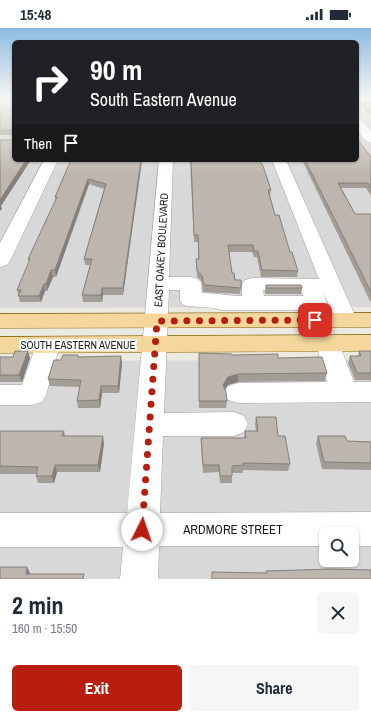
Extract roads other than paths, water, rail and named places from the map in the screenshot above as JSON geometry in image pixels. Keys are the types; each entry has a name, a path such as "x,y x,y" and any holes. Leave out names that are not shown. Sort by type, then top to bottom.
{"main road":[{"name":"SOUTH EASTERN AVENUE","path":"0,346 48,345 156,333 249,309 346,320 371,320"},
{"name":"SOUTH EASTERN AVENUE","path":"0,321 328,344 371,343"}],"street":[{"path":"359,124 371,139"},
{"path":"359,140 371,139"},
{"path":"0,261 50,162"},
{"name":"EAST OAKEY BOULEVARD","path":"139,579 166,162"},
{"path":"280,162 346,320"},
{"path":"159,284 191,283 192,300 216,300 222,303 249,309 252,284 301,284 310,286 331,285"},
{"path":"283,312 316,304 310,286"},
{"path":"328,344 344,392"},
{"path":"0,395 32,395 48,345"},
{"path":"238,393 371,392"},
{"path":"150,425 234,424"},
{"name":"ARDMORE STREET","path":"0,530 371,529"}]}
